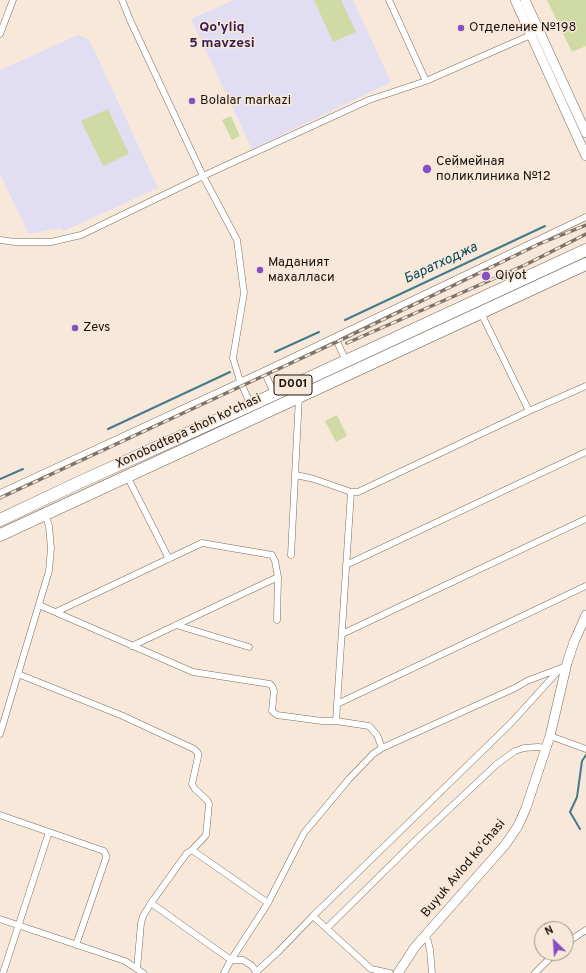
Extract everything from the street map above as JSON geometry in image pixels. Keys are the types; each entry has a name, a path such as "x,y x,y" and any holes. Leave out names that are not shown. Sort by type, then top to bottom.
{"highway":[{"name":"Xonobodtepa shoh ko'chasi","path":"0,520 586,250"},
{"name":"Xonobodtepa shoh ko'chasi","path":"0,535 586,264"},
{"path":"400,336 405,348"}],"street":[{"path":"0,34 14,0"},
{"path":"122,0 203,176 237,240 244,293 233,358 240,381 251,405"},
{"path":"389,0 426,81"},
{"path":"515,0 535,33 586,133"},
{"path":"525,0 535,33 586,156"},
{"path":"0,240 15,242 51,242 81,235 203,176 369,100 426,81 535,33"},
{"path":"0,493 335,337 586,217"},
{"path":"480,313 529,411"},
{"path":"335,337 346,361"},
{"path":"264,370 274,393"},
{"path":"296,475 314,479 351,492 358,492 529,411 586,386"},
{"path":"291,555 299,396"},
{"path":"346,565 586,452"},
{"path":"127,476 169,559"},
{"path":"336,721 351,492"},
{"path":"0,734 47,581 51,562 49,526 45,514"},
{"path":"342,634 586,519"},
{"path":"56,612 202,543 272,555 275,561 278,577 277,620"},
{"path":"132,646 278,577"},
{"path":"337,704 586,586"},
{"path":"39,605 193,672 270,684 274,691 272,711 277,715 322,722 336,721 369,726 377,735 382,748"},
{"name":"Buyuk Avlod koʻchasi","path":"398,973 424,935 512,836 526,808 550,736 564,666 586,616"},
{"path":"176,625 250,647"},
{"path":"224,973 268,903 304,833 348,779 373,754 382,748 515,688 527,681 564,666"},
{"path":"151,903 231,960 243,960 252,966 257,972 511,723 564,666"},
{"path":"18,674 123,716 194,749 198,753 192,784 209,804 206,835 192,850 187,853 142,916 140,923 137,968"},
{"path":"550,736 586,749"},
{"path":"327,928 416,840 497,764 515,751 524,748 538,746 546,748"},
{"path":"0,816 104,851 106,854 76,945"},
{"path":"3,973 49,832"},
{"path":"192,850 268,903"},
{"path":"313,916 371,969 390,973"},
{"path":"0,919 125,961 143,973"},
{"path":"574,938 586,930"},
{"path":"424,935 428,941 430,950 432,973"},
{"path":"535,973 547,961"}],"shaded area":[{"path":"234,0 353,0 391,82 252,149 191,19"},
{"path":"78,35 88,39 95,52 158,188 64,231 60,228 29,234 0,174 0,70"}],"green space":[{"path":"314,0 341,0 356,32 333,42"},
{"path":"547,0 586,0 586,46 572,52"},
{"path":"108,109 129,154 103,166 81,121"},
{"path":"231,116 240,136 232,140 222,120"},
{"path":"337,415 347,436 336,442 325,421"}],"waterway":[{"name":"Баратходжа","path":"345,320 545,226"},
{"name":"Баратходжа","path":"275,352 319,332"},
{"name":"Баратходжа","path":"108,429 230,372"},
{"name":"Баратходжа","path":"0,479 23,469"},
{"name":"Баратходжа","path":"580,829 570,812 577,797 582,761 586,755"}],"railway":[{"path":"0,498 343,339 539,244 586,225"},
{"path":"347,343 525,265 586,234"}],"place":[{"name":"Отделение №198","path":"461,28"},
{"name":"Bolalar markazi","path":"192,101"},
{"name":"Сеймейная поликлиника №12","path":"427,169"},
{"name":"Маданият махалласи","path":"260,270"},
{"name":"Qiyot","path":"486,276"},
{"name":"Zevs","path":"75,328"}],"district":[{"name":"Qo'yliq 5 mavzesi","path":"222,36"}]}
